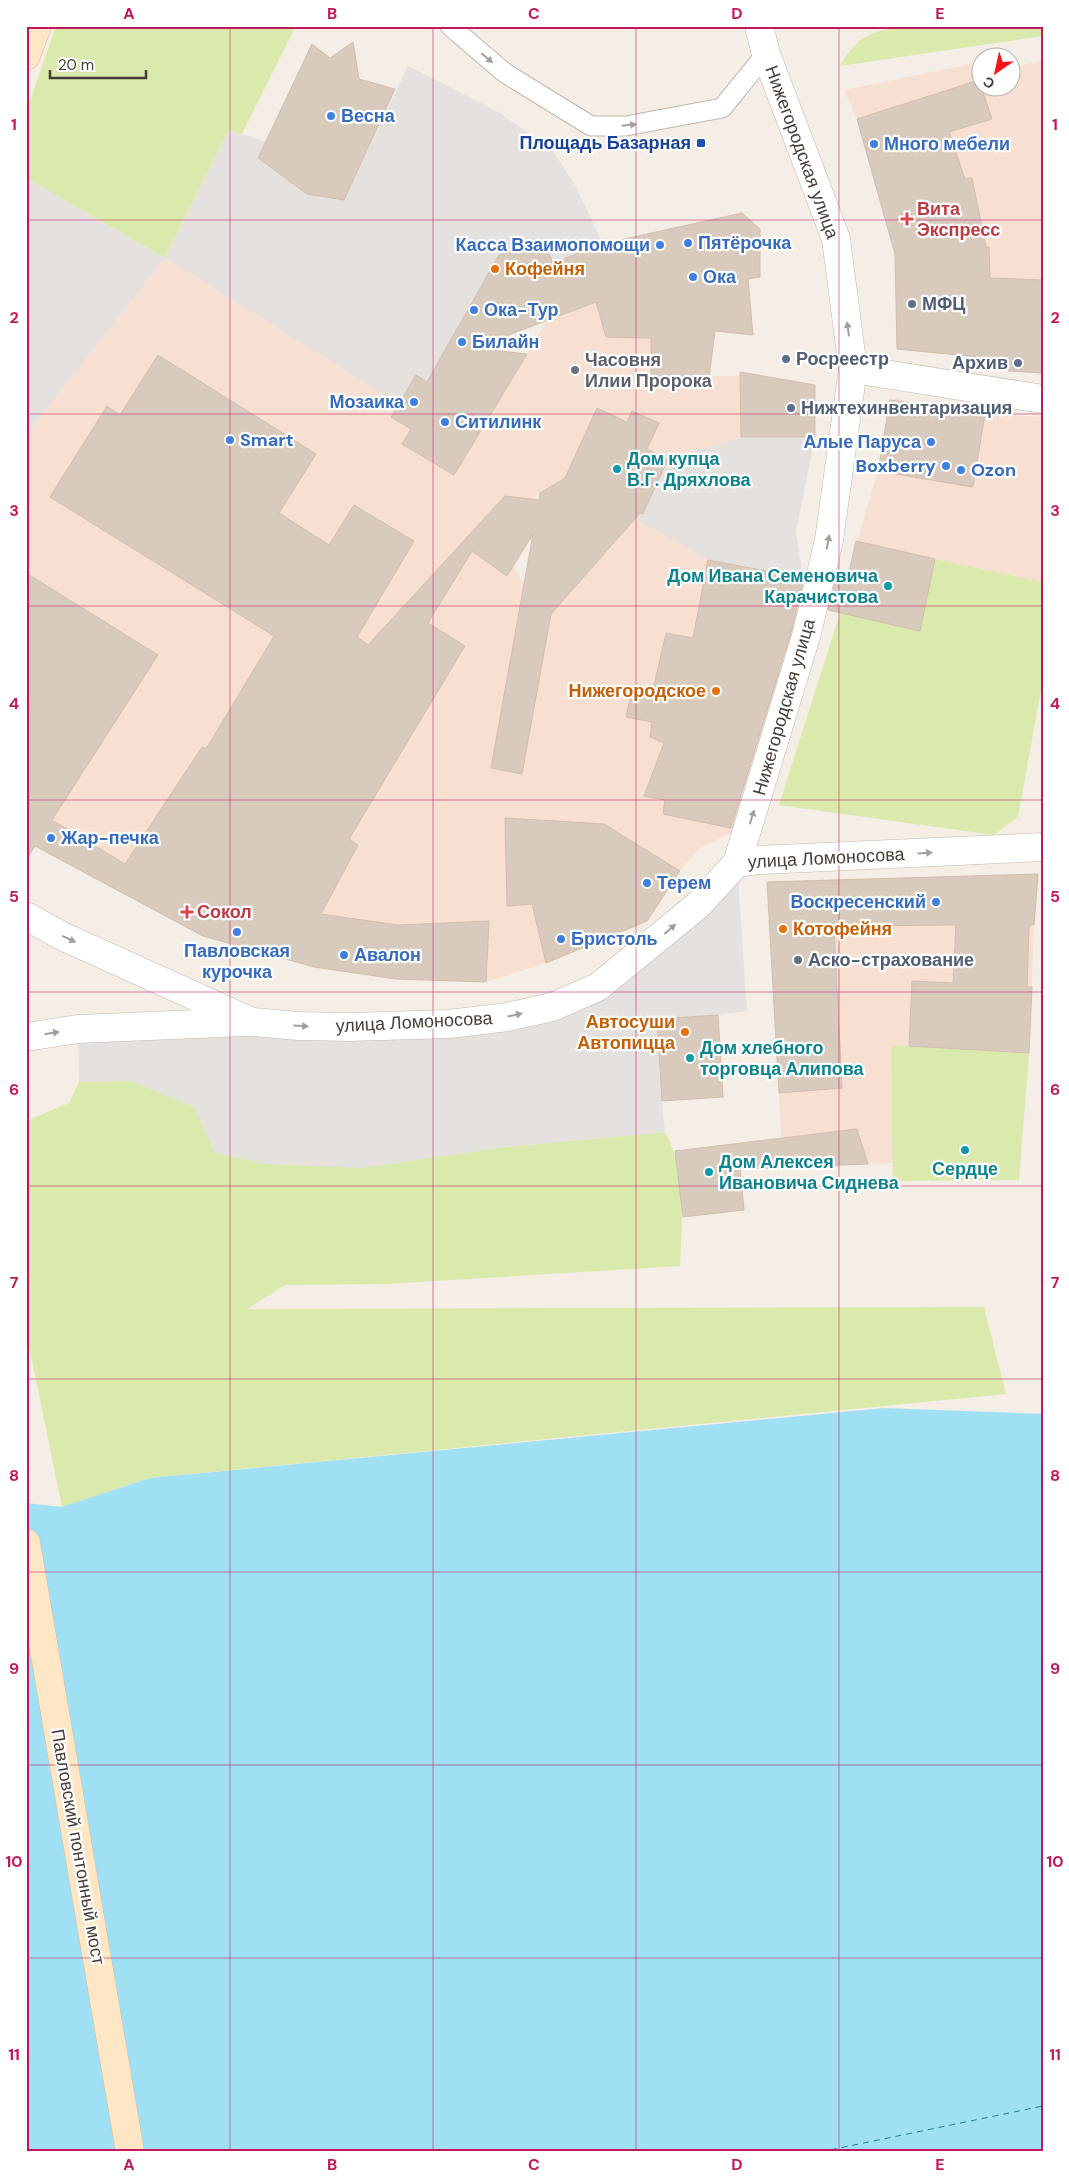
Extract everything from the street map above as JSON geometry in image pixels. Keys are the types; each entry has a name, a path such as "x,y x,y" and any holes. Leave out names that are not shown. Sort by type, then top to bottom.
{"main road":[{"path":"26,56 37,26"},
{"name":"Павловский понтонный мост","path":"26,1543 130,2152"}],"street":[{"name":"Нижегородская улица","path":"737,863 807,633 829,540 852,369 836,240 766,54 759,26"},
{"path":"852,369 1043,399"},
{"name":"улица Ломоносова","path":"26,916 62,936 252,1022 300,1026 449,1024 507,1017 552,1007 598,987 697,906 737,863 759,860 1043,848"},
{"path":"26,1037 78,1029 252,1022"}],"lane":[{"path":"450,26 506,73 591,126 626,126 722,108 766,54"}],"shaded area":[{"path":"1043,61 1043,373 1008,371 1009,360 897,349 895,254 857,119 844,90 972,64 972,98 1022,98 1022,65"},
{"path":"408,66 500,113 552,150 575,185 603,244 553,263 544,242 499,255 427,382 416,375 399,404 165,258 229,130 267,142 258,159 307,194 344,200"},
{"path":"26,178 165,258 26,435"},
{"path":"165,258 399,404 411,429 402,444 453,475 547,320 596,302 606,337 651,338 651,377 740,376 741,437 668,459 647,449 659,423 632,411 627,422 597,408 565,478 531,499 505,496 462,543 512,564 530,595 635,519 708,560 803,577 788,656 737,830 699,849 680,871 647,921 546,963 486,982 396,979 314,967 203,936 91,877 106,852 26,804 26,435"},
{"path":"890,398 985,414 1043,417 1043,582 935,559 840,613 857,541 878,471"},
{"path":"741,437 815,437 796,532 803,577 708,560 635,519 635,510 644,514 668,459"},
{"path":"737,863 747,1011 718,1015 662,1101 665,1132 504,1147 360,1168 265,1164 215,1153 194,1107 131,1081 79,1082 78,1029 552,1007"},
{"path":"1038,874 1029,1053 891,1045 893,1163 783,1167 767,882"}],"green space":[{"path":"56,26 296,26 242,134 229,130 165,258 26,178 26,112"},
{"path":"927,26 1043,26 1043,36 840,66 857,43 867,36 887,30"},
{"path":"935,559 1043,582 1043,679 1018,817 994,835 779,805 840,613"},
{"path":"891,1045 1029,1053 1019,1180 893,1181"},
{"path":"131,1081 195,1107 215,1153 360,1168 504,1147 665,1132 672,1147 677,1164 682,1198 680,1266 387,1284 285,1285 247,1309 984,1307 1006,1394 150,1478 62,1507 26,1331 26,1121 69,1103 79,1082"}],"water":[{"path":"884,1408 1043,1414 1043,2152 26,2152 26,1503 62,1507 150,1478"}],"building":[{"name":"Весна","path":"353,42 359,79 395,89 344,200 307,194 258,158 312,44 330,58"},
{"path":"972,82 972,98 985,98 992,119 949,132 965,179 972,178 986,247 989,247 990,278 1043,280 1043,373 1008,371 1009,360 897,349 895,254 857,119"},
{"path":"742,213 760,229 760,277 748,279 753,335 715,331 709,377 651,377 651,338 606,337 596,302 474,348 527,354 454,475 402,444 411,429 391,417 416,375 427,382 499,255 544,242 553,263 602,244"},
{"path":"158,355 316,454 279,513 329,545 354,505 414,541 357,637 368,645 505,496 539,500 540,493 565,478 597,408 627,422 632,411 659,423 647,449 668,459 643,514 640,513 551,614 522,774 491,768 533,534 507,576 472,551 428,623 465,646 349,839 358,845 321,914 398,925 489,921 486,982 396,979 314,967 203,936 35,846 26,860 26,573 158,655 52,820 125,864 202,747 206,749 274,636 50,497 107,406 120,415"},
{"path":"740,372 815,385 815,437 741,437"},
{"name":"Алые Паруса","path":"890,400 985,414 973,487 878,471"},
{"name":"Дом Ивана Семеновича Карачистова","path":"856,541 935,559 920,631 828,610 835,583 846,585"},
{"path":"708,560 804,578 792,629 731,828 663,814 665,800 644,796 664,743 650,737 652,722 626,717 632,689 652,694 666,633 693,638"},
{"path":"505,818 604,824 680,871 647,921 546,963 532,904 507,906"},
{"path":"1038,874 1034,925 1029,925 1027,987 1032,987 1029,1053 909,1046 912,981 953,983 956,925 834,926 842,1088 779,1093 767,882"},
{"name":"Дом хлебного торговца Алипова","path":"718,1015 723,1097 662,1101 657,1019"},
{"path":"857,1129 868,1164 740,1169 744,1210 683,1217 675,1151"}],"ferry route":[{"path":"820,2152 1043,2106"}],"place":[{"name":"Весна","path":"331,116"},
{"name":"Площадь Базарная","path":"701,143"},
{"name":"Много мебели","path":"874,144"},
{"name":"Вита Экспресс","path":"907,219"},
{"name":"Пятёрочка","path":"688,243"},
{"name":"Касса Взаимопомощи","path":"660,245"},
{"name":"Кофейня","path":"495,269"},
{"name":"Ока","path":"693,277"},
{"name":"МФЦ","path":"912,304"},
{"name":"Ока-Тур","path":"474,310"},
{"name":"Билайн","path":"462,342"},
{"name":"Росреестр","path":"786,359"},
{"name":"Архив","path":"1018,363"},
{"name":"Часовня Илии Пророка","path":"575,370"},
{"name":"Мозаика","path":"414,402"},
{"name":"Нижтехинвентаризация","path":"791,408"},
{"name":"Ситилинк","path":"445,422"},
{"name":"Smart","path":"230,440"},
{"name":"Алые Паруса","path":"931,442"},
{"name":"Boxberry","path":"946,466"},
{"name":"Дом купца В.Г. Дряхлова","path":"617,469"},
{"name":"Ozon","path":"961,470"},
{"name":"Дом Ивана Семеновича Карачистова","path":"888,586"},
{"name":"Нижегородское","path":"716,691"},
{"name":"Жар-печка","path":"51,838"},
{"name":"Терем","path":"647,883"},
{"name":"Воскресенский","path":"936,902"},
{"name":"Сокол","path":"187,912"},
{"name":"Котофейня","path":"783,929"},
{"name":"Павловская курочка","path":"237,932"},
{"name":"Бристоль","path":"561,939"},
{"name":"Авалон","path":"344,955"},
{"name":"Аско-страхование","path":"798,960"},
{"name":"Автосуши Автопицца","path":"685,1032"},
{"name":"Дом хлебного торговца Алипова","path":"690,1058"},
{"name":"Сердце","path":"965,1150"},
{"name":"Дом Алексея Ивановича Сиднева","path":"709,1172"}]}
